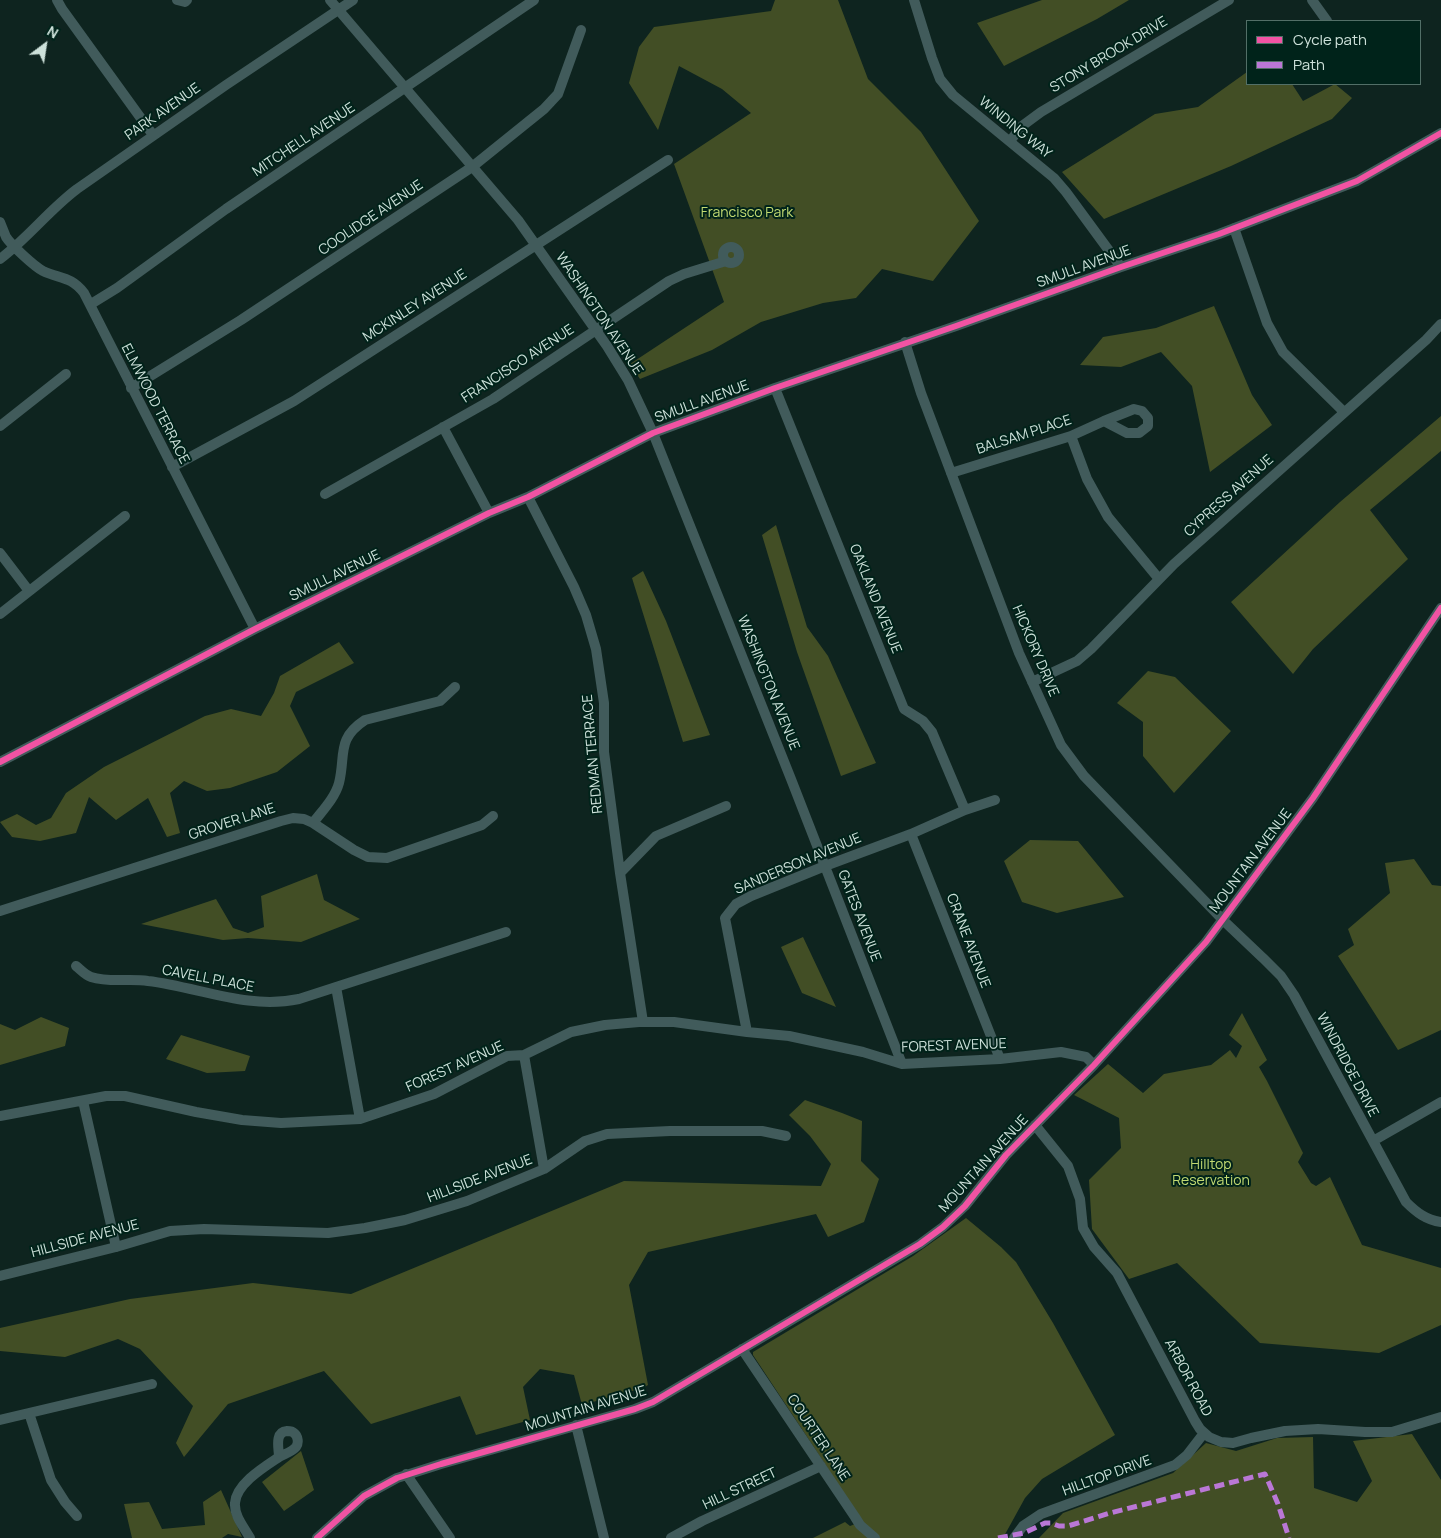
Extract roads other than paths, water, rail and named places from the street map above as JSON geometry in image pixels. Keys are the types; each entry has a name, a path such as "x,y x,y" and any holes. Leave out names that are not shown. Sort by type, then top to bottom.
{"street":[{"path":"57,0 153,136"},
{"path":"177,0 185,2 187,0"},
{"name":"WASHINGTON AVENUE","path":"330,0 518,220 596,330 628,380 653,433 791,779"},
{"name":"PARK AVENUE","path":"0,259 16,247 70,194 353,0"},
{"name":"MITCHELL AVENUE","path":"91,304 118,288 226,209 534,0"},
{"name":"WINDING WAY","path":"914,0 940,79 953,96 1054,178 1121,267"},
{"name":"STONY BROOK DRIVE","path":"1010,141 1022,126 1041,112 1229,0"},
{"path":"1312,0 1326,20"},
{"name":"COOLIDGE AVENUE","path":"131,388 241,320 472,167 544,109 558,94 581,30"},
{"name":"SMULL AVENUE","path":"0,762 255,629 488,513 528,497 653,433 905,342 956,326 1234,228 1357,181 1441,133"},
{"name":"MCKINLEY AVENUE","path":"172,467 294,401 668,160"},
{"name":"ELMWOOD TERRACE","path":"0,222 7,238 38,268 76,284 91,304 131,388 255,629"},
{"path":"1234,228 1267,323 1283,352 1344,412"},
{"name":"FRANCISCO AVENUE","path":"326,494 493,399 669,281 684,274 726,261"},
{"name":"CYPRESS AVENUE","path":"1032,682 1077,661 1091,649 1181,558 1426,340 1441,324"},
{"name":"HICKORY DRIVE","path":"905,342 921,393 1019,653 1061,745 1084,776 1224,920"},
{"path":"0,426 66,374"},
{"name":"OAKLAND AVENUE","path":"776,388 904,709 924,721 932,732 965,810"},
{"name":"BALSAM PLACE","path":"951,472 1071,436 1104,421"},
{"path":"443,427 488,513"},
{"path":"1071,436 1087,479 1108,517 1159,579"},
{"name":"REDMAN TERRACE","path":"528,497 574,587 586,615 596,649 604,703 604,752 643,1022"},
{"path":"0,614 125,516"},
{"path":"0,553 30,591"},
{"name":"MOUNTAIN AVENUE","path":"317,1538 364,1496 406,1474 653,1402 938,1232 965,1206 1006,1156 1094,1065 1224,920 1314,798 1441,608"},
{"path":"313,823 339,784 344,745 356,726 365,720 440,701 455,687"},
{"name":"GATES AVENUE","path":"791,779 902,1064"},
{"name":"SANDERSON AVENUE","path":"747,1032 724,918 736,904 825,866 911,834 965,810 995,800"},
{"path":"620,873 656,836 726,806"},
{"name":"GROVER LANE","path":"0,911 293,818 313,823 368,857 387,858 482,825 493,816"},
{"name":"CRANE AVENUE","path":"911,834 1000,1058"},
{"name":"WINDRIDGE DRIVE","path":"1224,920 1269,964 1294,995 1406,1202 1422,1216 1441,1222"},
{"name":"CAVELL PLACE","path":"76,966 88,976 107,981 147,980 248,1002 290,1001 506,932"},
{"path":"336,987 360,1119"},
{"name":"FOREST AVENUE","path":"0,1116 106,1096 125,1096 223,1116 281,1123 360,1119 434,1094 507,1056 524,1055 571,1032 605,1025 643,1022 674,1022 789,1036 863,1052 902,1064 1061,1052 1086,1058 1094,1065"},
{"path":"524,1055 544,1169"},
{"path":"83,1101 116,1247"},
{"path":"1373,1141 1441,1102"},
{"name":"ARBOR ROAD","path":"1035,1125 1068,1166 1080,1199 1083,1228 1094,1247 1117,1273 1195,1421 1204,1433 1221,1442 1233,1443 1285,1431 1318,1429 1392,1432 1441,1417"},
{"name":"HILLSIDE AVENUE","path":"0,1276 116,1247 170,1231 204,1229 328,1232 365,1228 405,1220 467,1201 544,1169 584,1141 607,1134 670,1131 762,1131 786,1136"},
{"name":"COURTER LANE","path":"742,1350 854,1517 875,1538"},
{"path":"0,1420 152,1384"},
{"path":"29,1413 51,1480 65,1502 77,1516"},
{"path":"576,1425 604,1538"},
{"name":"HILLTOP DRIVE","path":"1014,1538 1029,1521 1042,1514 1175,1466 1187,1455 1204,1433"},
{"path":"250,1538 235,1510 237,1493 244,1483 280,1457"},
{"name":"HILL STREET","path":"671,1538 702,1521 821,1466"},
{"path":"406,1474 450,1538"}],"park label":[{"name":"Francisco Park","path":"747,213"},
{"name":"Hilltop Reservation","path":"1211,1174"}]}
